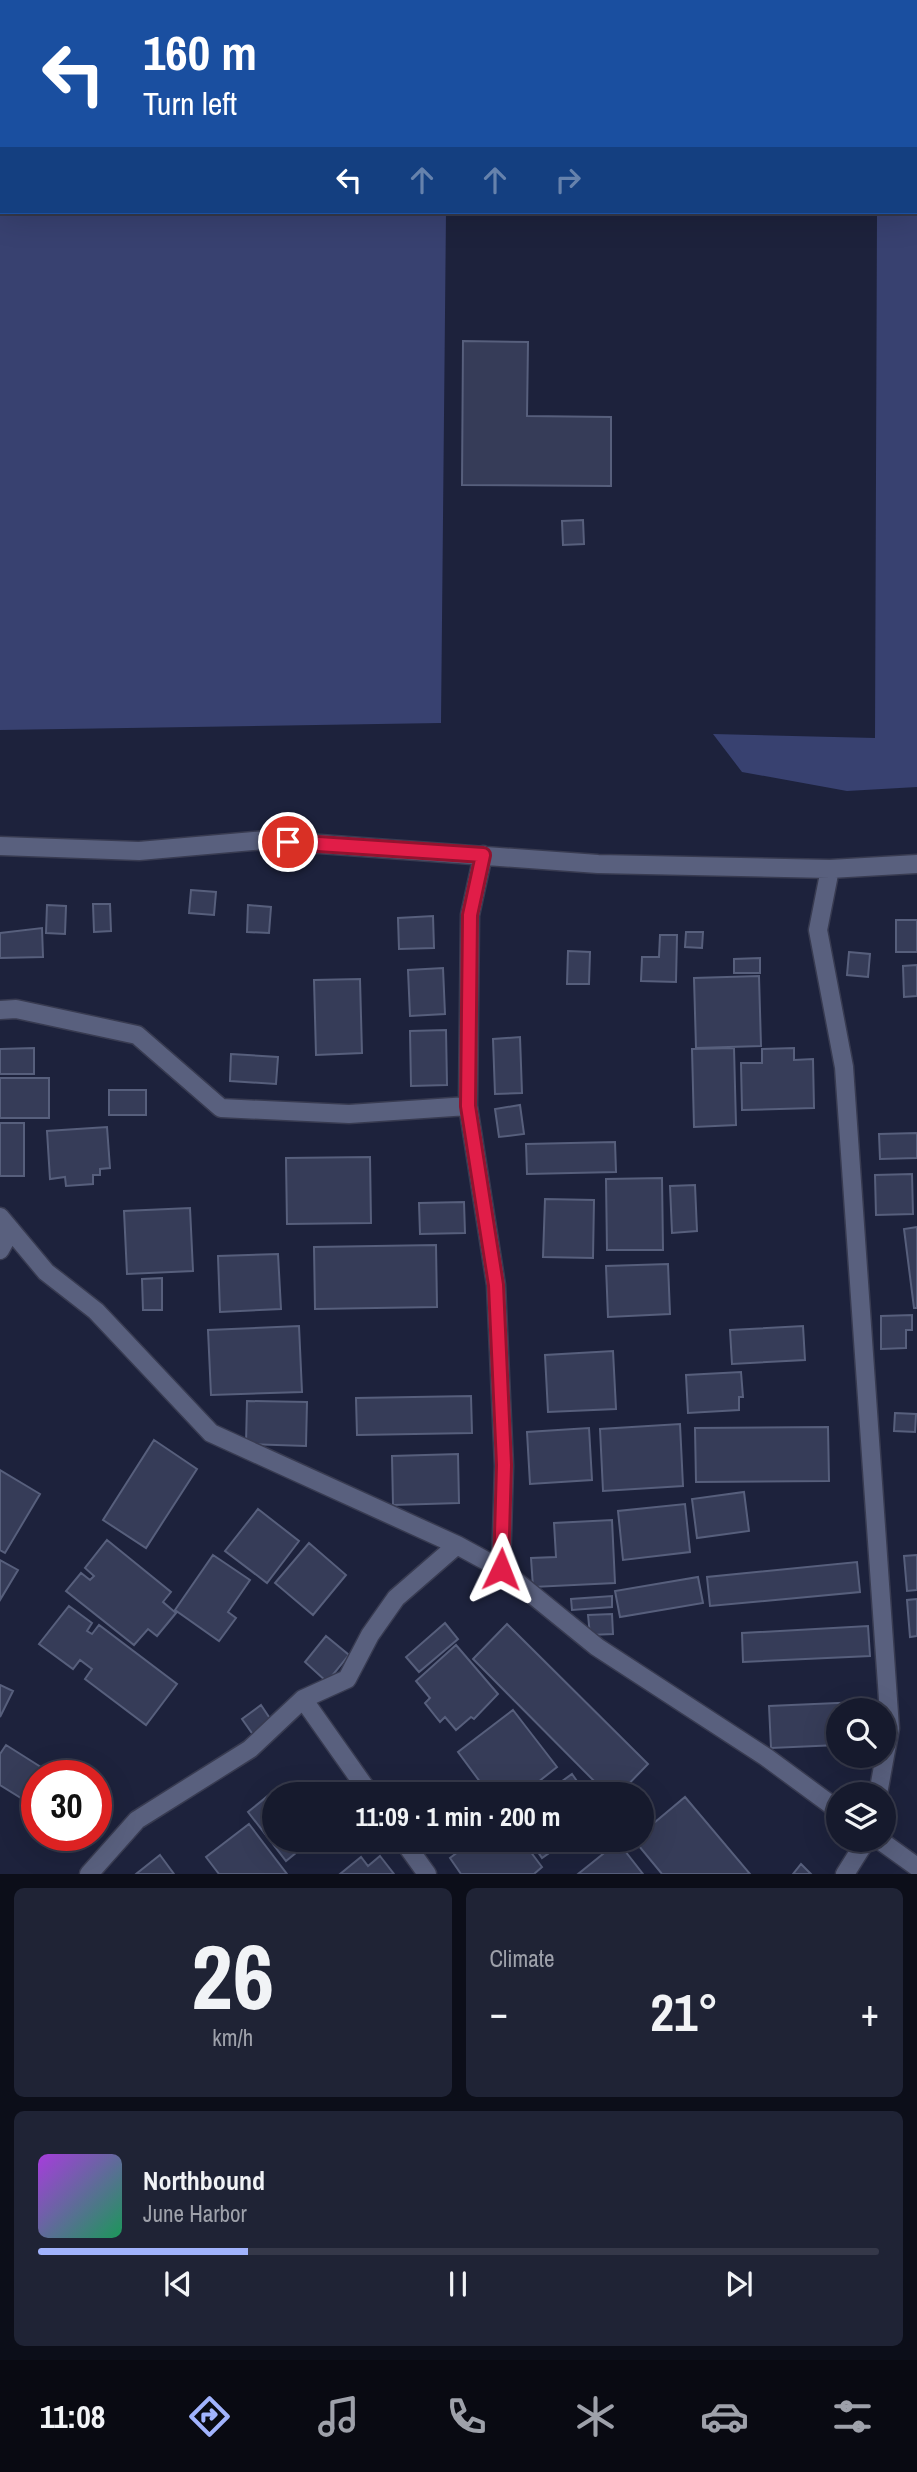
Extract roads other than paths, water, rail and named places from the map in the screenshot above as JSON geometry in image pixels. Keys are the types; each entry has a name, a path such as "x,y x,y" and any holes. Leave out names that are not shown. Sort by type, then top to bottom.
{"street":[{"path":"0,846 139,851 265,840 357,849 598,864 830,869 917,864"},
{"path":"483,855 470,915 468,1106 496,1285 504,1465 501,1569"},
{"path":"830,869 818,930 844,1067 890,1728 879,1782"},
{"path":"0,1010 16,1009 137,1035 221,1108 349,1114 468,1106"},
{"path":"5,1224 46,1272 96,1311 211,1433 457,1545 501,1569 597,1647 766,1757 826,1801"},
{"path":"0,1250 5,1224"},
{"path":"89,1874 137,1820 250,1749 303,1699 347,1679 370,1635 396,1598 457,1545"},
{"path":"303,1699 362,1782"},
{"path":"411,1852 427,1874"},
{"path":"845,1874 859,1852"},
{"path":"896,1852 917,1867"}]}
